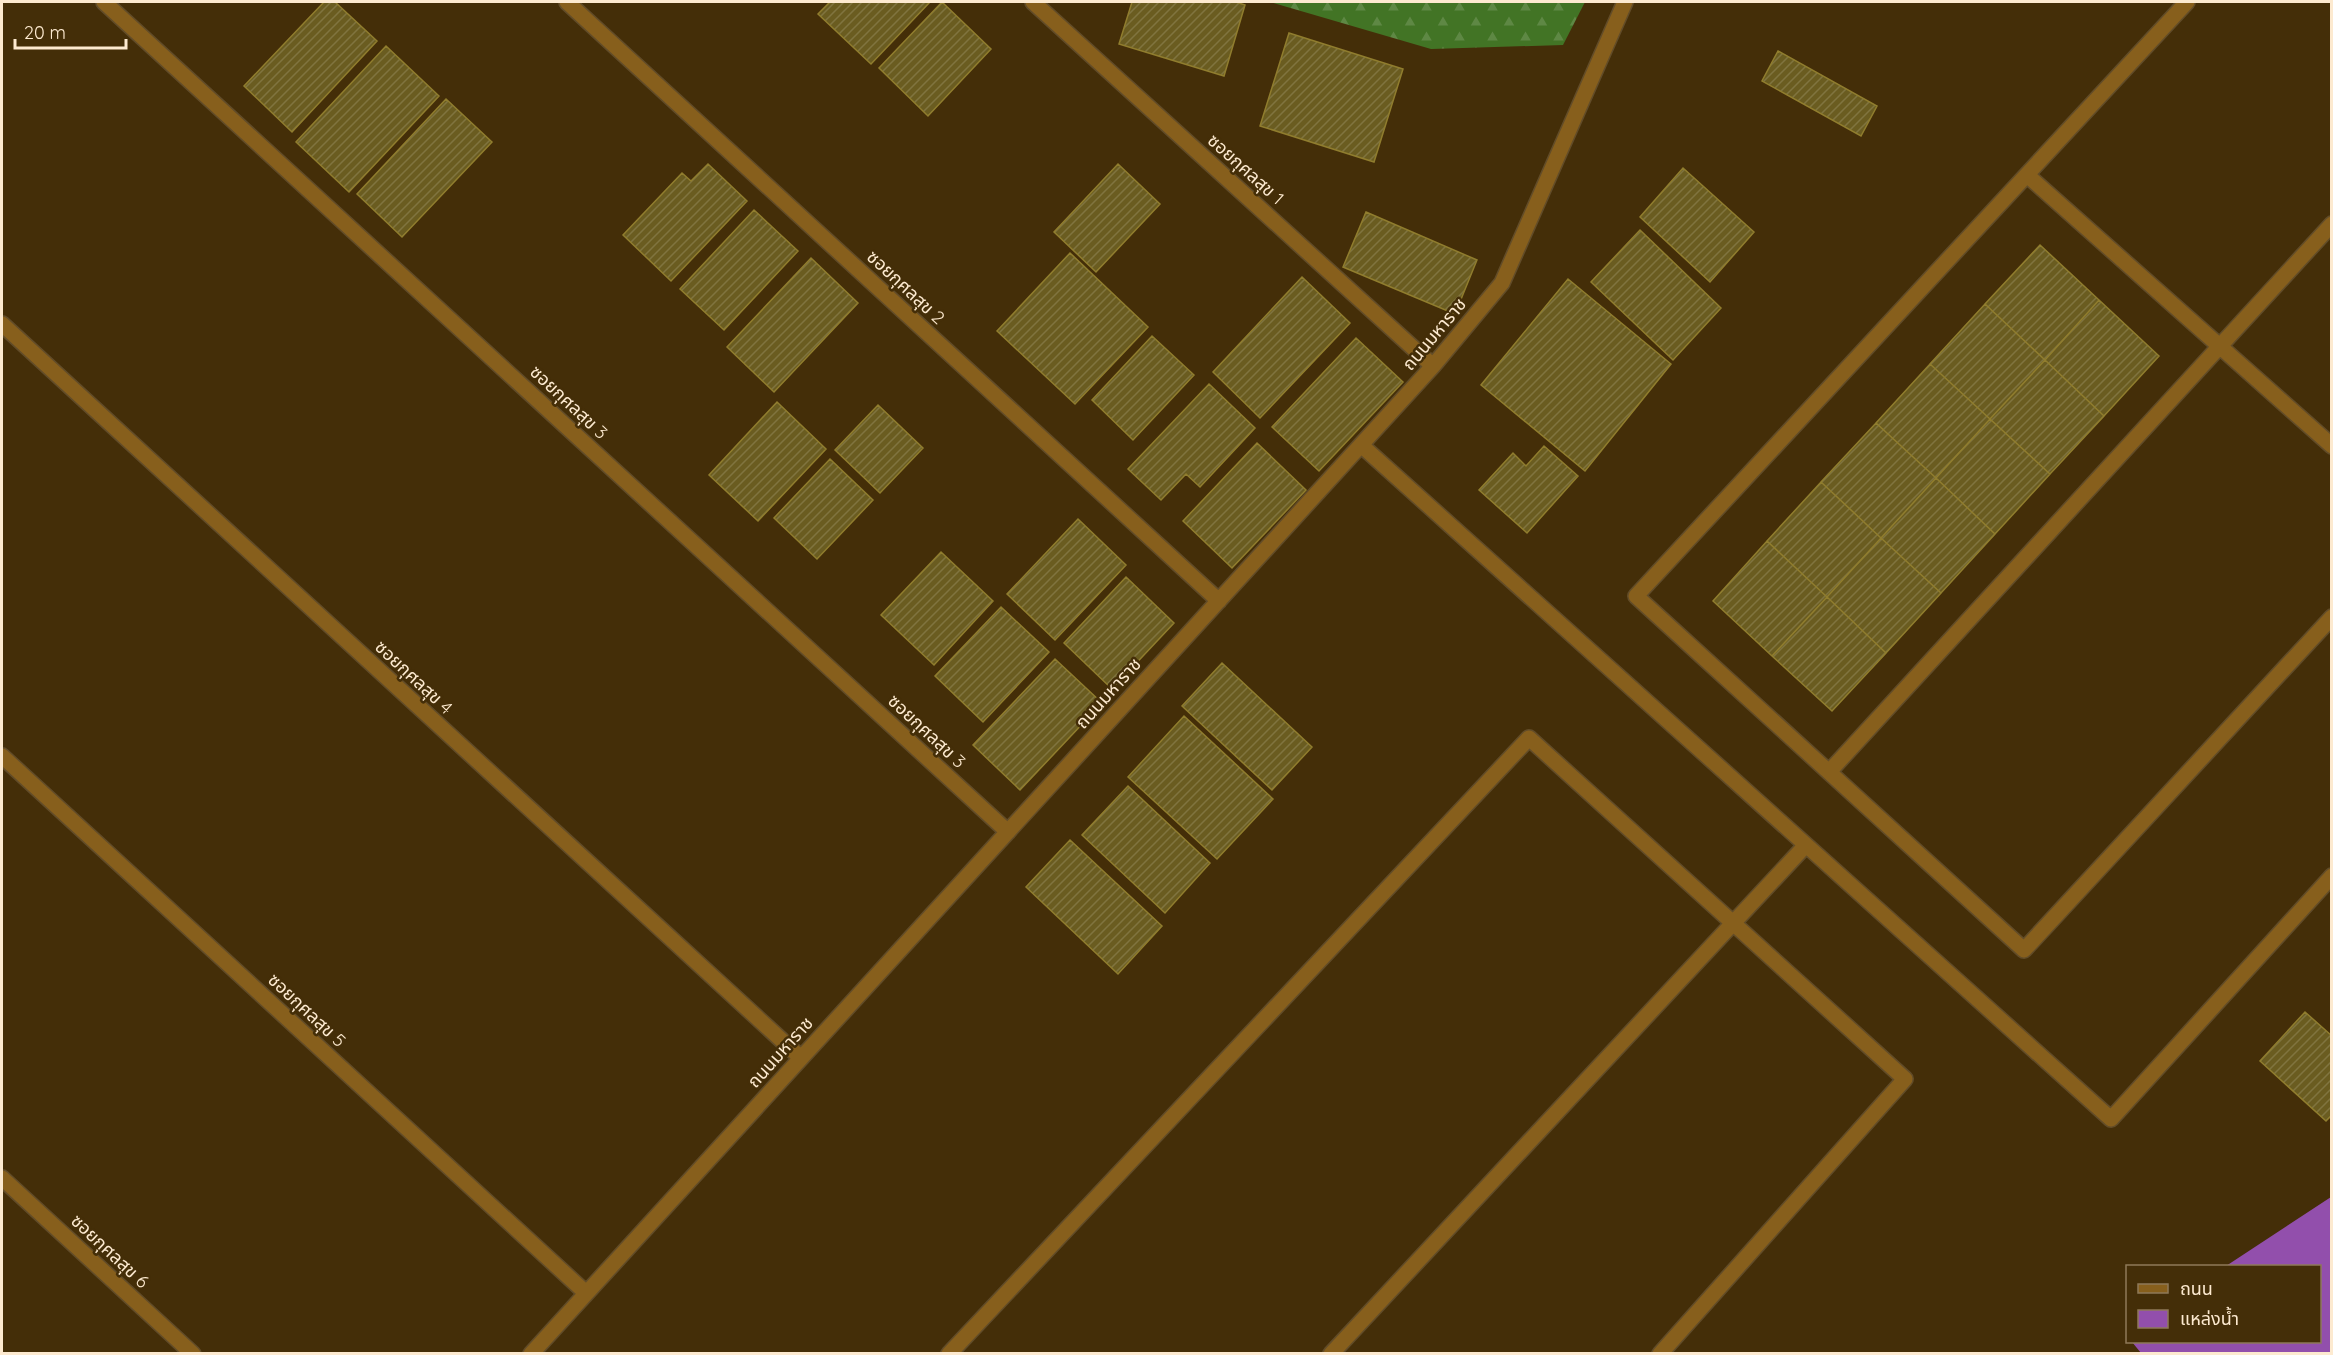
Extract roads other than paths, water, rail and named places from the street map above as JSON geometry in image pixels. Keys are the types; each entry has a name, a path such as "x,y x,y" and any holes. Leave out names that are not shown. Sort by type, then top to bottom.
{"street":[{"name":"ซอยกุศลสุข 3","path":"104,2 1008,832"},
{"name":"ซอยกุศลสุข 2","path":"567,2 1219,601"},
{"name":"ซอยกุศลสุข 1","path":"1034,2 1433,366"},
{"name":"ถนนมหาราช","path":"531,1353 1433,366 1502,283 1625,2"},
{"path":"2187,2 1636,596 2024,950 2331,616"},
{"path":"2027,175 2331,446"},
{"path":"1829,772 2331,224"},
{"name":"ซอยกุศลสุข 4","path":"2,324 801,1058"},
{"path":"1361,445 2111,1119 2331,876"},
{"path":"949,1353 1529,738 1905,1079 1660,1353"},
{"name":"ซอยกุศลสุข 5","path":"2,756 586,1293"},
{"path":"1331,1353 1806,845"},
{"name":"ซอยกุศลสุข 6","path":"2,1178 193,1353"}],"water":[{"path":"2331,1197 2331,1353 2141,1353 2133,1343 2321,1343 2321,1265 2228,1265"}]}
